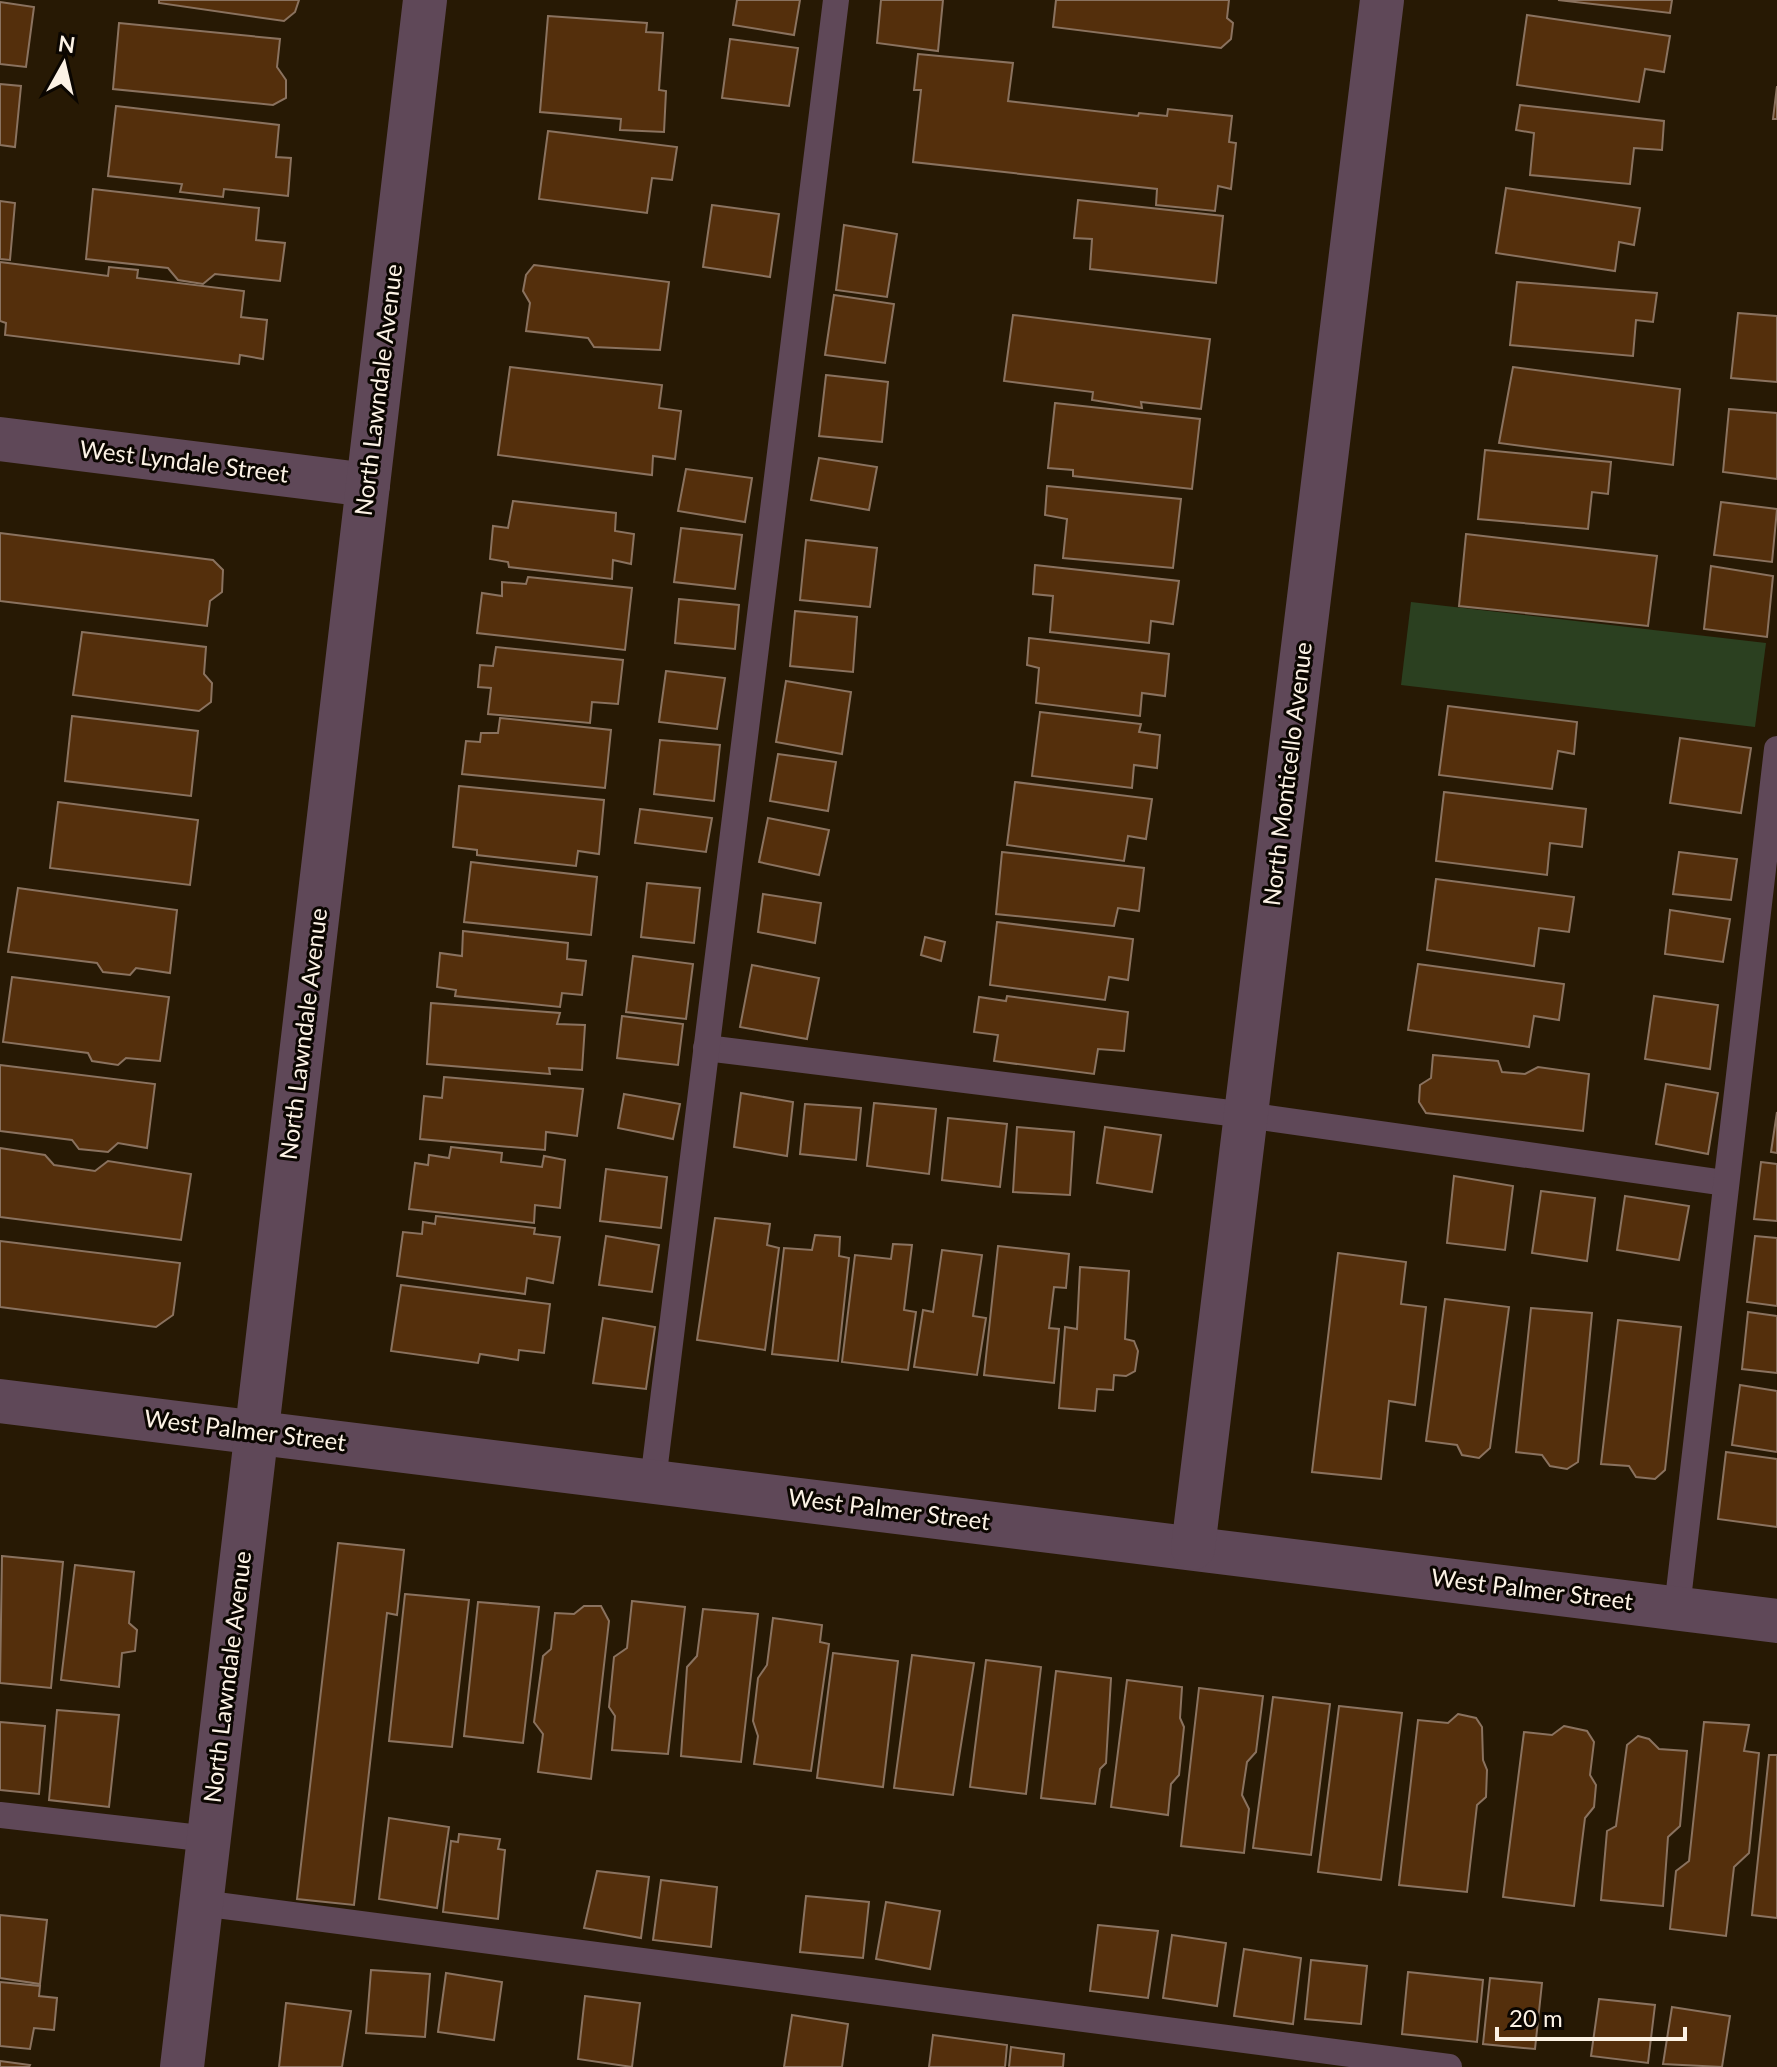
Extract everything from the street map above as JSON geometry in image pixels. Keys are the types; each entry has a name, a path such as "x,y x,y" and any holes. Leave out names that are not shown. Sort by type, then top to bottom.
{"street":[{"name":"North Lawndale Avenue","path":"182,2067 425,0"},
{"name":"North Monticello Avenue","path":"1193,1548 1382,0"},
{"name":"West Lyndale Street","path":"0,439 368,485"},
{"name":"West Palmer Street","path":"0,1401 1777,1621"}],"lane":[{"path":"653,1481 836,0"},
{"path":"1677,1608 1777,749"},
{"path":"706,1048 1246,1115 1725,1183"},
{"path":"0,1815 209,1839"},
{"path":"201,1903 1449,2067"}],"green space":[{"path":"1411,602 1766,643 1755,727 1401,685"}],"building":[{"path":"159,0 299,0 295,12 284,21 159,3"},
{"path":"737,0 800,0 794,35 733,25"},
{"path":"881,0 943,0 938,51 877,43"},
{"path":"1056,0 1229,0 1227,18 1233,23 1231,39 1221,48 1053,27"},
{"path":"1558,0 1672,0 1670,13"},
{"path":"0,2 34,7 26,67 0,64"},
{"path":"1527,15 1670,36 1664,72 1645,69 1639,102 1517,85"},
{"path":"548,16 647,23 646,32 663,33 659,90 666,91 664,132 620,130 621,119 540,112"},
{"path":"119,23 280,39 277,67 286,80 286,98 273,105 113,89"},
{"path":"730,39 798,48 789,106 722,98"},
{"path":"918,54 1013,63 1008,101 1138,116 1139,113 1167,116 1168,109 1232,116 1229,142 1236,143 1231,189 1218,186 1215,211 1156,205 1157,189 913,162 921,90 914,90"},
{"path":"0,84 21,86 15,147 0,145"},
{"path":"1777,86 1777,119 1773,119"},
{"path":"1520,105 1664,121 1662,150 1634,148 1630,184 1530,175 1534,133 1516,130"},
{"path":"116,106 279,125 276,157 291,158 288,196 224,189 223,197 180,192 182,184 108,176"},
{"path":"548,131 677,147 672,180 652,178 647,213 539,199"},
{"path":"1506,188 1640,208 1634,245 1619,242 1615,271 1496,253"},
{"path":"93,189 259,208 256,240 285,243 280,281 215,274 203,284 178,280 168,268 86,259"},
{"path":"1078,200 1223,216 1216,283 1090,269 1092,239 1074,238"},
{"path":"0,201 15,203 10,260 0,259"},
{"path":"712,205 779,214 770,277 703,267"},
{"path":"844,225 897,234 887,297 836,290"},
{"path":"0,262 108,276 109,267 138,270 137,278 244,291 241,317 267,320 263,359 240,355 239,364 5,335 6,323 0,321"},
{"path":"534,265 669,282 660,350 594,347 588,338 526,331 530,303 523,291 526,275"},
{"path":"1517,282 1657,293 1653,322 1636,320 1633,356 1510,345"},
{"path":"834,295 894,304 885,363 825,355"},
{"path":"1738,313 1777,316 1777,382 1731,378"},
{"path":"1013,315 1210,339 1201,409 1141,402 1142,408 1092,400 1093,392 1004,381"},
{"path":"510,367 662,385 659,408 681,411 675,459 653,456 652,475 498,455"},
{"path":"1513,367 1680,389 1673,465 1499,443"},
{"path":"826,375 888,382 882,442 819,436"},
{"path":"1055,403 1200,419 1192,489 1073,476 1073,470 1048,468"},
{"path":"1729,409 1777,413 1777,479 1723,472"},
{"path":"1485,450 1611,462 1608,494 1592,492 1588,529 1478,519"},
{"path":"819,458 877,467 869,510 811,500"},
{"path":"686,469 752,478 745,522 678,511"},
{"path":"1047,486 1181,499 1173,568 1063,558 1067,519 1045,515"},
{"path":"513,501 616,513 615,531 634,534 631,564 613,560 612,579 509,567 508,562 490,559 493,526 508,528"},
{"path":"1721,502 1777,509 1772,562 1714,555"},
{"path":"681,528 742,535 735,589 674,582"},
{"path":"0,533 213,560 223,570 222,592 210,601 207,626 0,601"},
{"path":"1466,534 1657,556 1648,626 1459,606"},
{"path":"806,540 877,548 870,607 800,600"},
{"path":"1035,565 1179,581 1173,624 1151,621 1149,643 1050,632 1053,596 1033,594"},
{"path":"1711,566 1773,576 1767,637 1704,629"},
{"path":"528,577 632,588 625,650 477,633 482,593 502,596 502,582 526,584"},
{"path":"679,599 739,605 735,649 675,643"},
{"path":"795,611 857,617 853,672 790,666"},
{"path":"82,632 206,647 204,674 212,683 211,702 199,711 73,695"},
{"path":"1029,638 1169,654 1165,696 1142,693 1140,716 1036,703 1039,668 1027,665"},
{"path":"496,647 623,660 618,704 592,702 590,723 488,714 491,688 478,687 480,665 493,666"},
{"path":"666,671 725,678 717,729 659,722"},
{"path":"786,681 851,692 842,754 776,742"},
{"path":"1448,706 1577,722 1574,754 1558,751 1552,789 1439,775"},
{"path":"1040,712 1141,724 1139,732 1160,735 1157,768 1134,765 1132,788 1032,776"},
{"path":"72,716 198,731 191,796 65,781"},
{"path":"500,718 611,730 605,788 462,774 466,741 480,742 481,733 498,733"},
{"path":"1680,738 1751,748 1741,813 1670,803"},
{"path":"660,740 720,745 714,801 654,794"},
{"path":"778,754 836,762 828,811 770,801"},
{"path":"1015,782 1152,799 1146,839 1128,836 1124,861 1007,845"},
{"path":"459,786 604,800 599,854 578,851 576,866 477,855 477,850 453,847"},
{"path":"1444,792 1586,809 1582,847 1550,843 1547,875 1436,861"},
{"path":"58,802 198,820 190,885 50,868"},
{"path":"640,809 712,818 706,852 635,843"},
{"path":"768,818 829,830 819,875 759,862"},
{"path":"1002,852 1144,868 1139,911 1118,908 1114,926 996,914"},
{"path":"1679,852 1737,859 1731,900 1673,894"},
{"path":"471,862 597,877 591,935 464,922"},
{"path":"1436,879 1574,897 1569,932 1539,928 1534,966 1427,950"},
{"path":"647,883 700,888 694,943 641,937"},
{"path":"18,888 177,910 170,973 136,968 130,975 103,972 97,963 8,952"},
{"path":"763,894 821,903 815,943 758,932"},
{"path":"1670,910 1730,919 1723,962 1665,954"},
{"path":"997,922 1133,939 1128,980 1109,977 1105,1000 990,985"},
{"path":"463,931 568,943 567,959 586,961 582,995 562,993 560,1007 455,996 456,990 437,987 440,953 462,956"},
{"path":"925,937 945,942 941,961 921,955"},
{"path":"633,956 693,964 686,1019 626,1012"},
{"path":"1418,964 1564,984 1559,1020 1534,1016 1529,1047 1408,1030"},
{"path":"752,965 819,978 807,1039 740,1027"},
{"path":"12,977 169,997 160,1061 126,1058 118,1065 92,1061 88,1053 3,1042"},
{"path":"1007,996 1128,1012 1124,1051 1098,1049 1094,1074 994,1061 998,1035 974,1032 979,997 1006,1001"},
{"path":"1654,996 1718,1005 1710,1069 1645,1059"},
{"path":"431,1003 560,1013 557,1024 585,1025 582,1070 549,1068 550,1074 427,1064"},
{"path":"622,1016 683,1024 678,1065 617,1058"},
{"path":"1433,1055 1498,1061 1502,1072 1525,1074 1538,1067 1589,1074 1583,1131 1426,1113 1419,1102 1420,1085 1431,1078"},
{"path":"0,1065 155,1084 147,1148 118,1143 108,1152 79,1149 72,1140 0,1131"},
{"path":"444,1077 583,1089 577,1136 546,1132 545,1150 420,1139 424,1096 442,1098"},
{"path":"1666,1084 1718,1093 1708,1154 1656,1144"},
{"path":"741,1093 793,1102 787,1156 734,1147"},
{"path":"624,1094 680,1104 673,1139 618,1128"},
{"path":"874,1103 936,1109 929,1174 867,1166"},
{"path":"805,1104 861,1108 856,1160 800,1154"},
{"path":"1777,1112 1777,1153 1771,1152"},
{"path":"948,1118 1007,1124 1000,1187 942,1180"},
{"path":"1017,1127 1074,1132 1070,1195 1013,1192"},
{"path":"1105,1127 1161,1135 1152,1192 1097,1183"},
{"path":"451,1147 502,1153 501,1162 542,1167 544,1156 565,1160 560,1208 535,1205 534,1223 409,1209 415,1163 428,1165 429,1155 449,1158"},
{"path":"0,1148 45,1155 54,1165 95,1171 108,1161 191,1174 181,1240 0,1217"},
{"path":"1761,1162 1777,1164 1777,1221 1754,1219"},
{"path":"606,1169 667,1177 661,1228 600,1221"},
{"path":"1454,1176 1513,1186 1505,1250 1447,1243"},
{"path":"1541,1191 1595,1198 1587,1261 1532,1253"},
{"path":"1625,1196 1689,1206 1679,1260 1617,1250"},
{"path":"436,1216 535,1228 534,1234 560,1237 553,1283 527,1278 525,1294 397,1276 403,1232 422,1234 423,1222 435,1224"},
{"path":"715,1218 770,1224 767,1245 779,1248 765,1350 697,1340"},
{"path":"815,1235 840,1237 839,1256 849,1258 838,1361 772,1354 784,1248 812,1250"},
{"path":"606,1236 659,1245 652,1292 599,1285"},
{"path":"1755,1236 1777,1238 1777,1306 1747,1302"},
{"path":"0,1241 180,1263 173,1315 156,1327 0,1307"},
{"path":"893,1244 912,1245 904,1310 916,1312 908,1370 842,1362 855,1255 891,1259"},
{"path":"998,1246 1069,1254 1066,1288 1054,1287 1049,1328 1059,1329 1054,1383 984,1375"},
{"path":"942,1250 982,1255 973,1316 986,1318 977,1375 914,1367 923,1310 933,1312"},
{"path":"1338,1253 1406,1262 1401,1304 1426,1307 1415,1405 1389,1401 1381,1479 1312,1472"},
{"path":"1080,1267 1129,1271 1125,1339 1134,1341 1138,1351 1135,1371 1126,1376 1114,1375 1113,1390 1097,1389 1095,1411 1059,1408 1065,1327 1077,1329"},
{"path":"401,1285 550,1304 544,1353 519,1350 518,1360 480,1354 478,1363 391,1351"},
{"path":"1445,1299 1509,1307 1490,1448 1479,1458 1462,1455 1457,1445 1426,1441"},
{"path":"1531,1308 1592,1313 1578,1462 1567,1469 1550,1466 1542,1455 1516,1452"},
{"path":"1748,1312 1777,1316 1777,1373 1742,1369"},
{"path":"603,1318 655,1327 646,1389 593,1383"},
{"path":"1618,1320 1681,1327 1665,1470 1655,1479 1636,1477 1629,1466 1601,1464"},
{"path":"1740,1385 1777,1391 1777,1452 1732,1445"},
{"path":"1726,1452 1777,1459 1777,1527 1718,1519"},
{"path":"338,1543 404,1550 397,1615 387,1613 354,1905 297,1899"},
{"path":"2,1556 63,1562 51,1688 0,1683"},
{"path":"75,1565 134,1572 129,1623 137,1630 135,1651 122,1653 119,1687 61,1680"},
{"path":"405,1594 469,1600 452,1747 389,1741"},
{"path":"632,1601 685,1607 668,1754 612,1750 615,1716 609,1707 614,1657 627,1648"},
{"path":"478,1602 539,1607 523,1743 464,1736"},
{"path":"584,1606 601,1606 609,1621 591,1779 538,1772 543,1734 534,1722 543,1656 551,1649 555,1613 574,1614"},
{"path":"703,1609 758,1614 741,1762 681,1756 687,1667 697,1656"},
{"path":"773,1618 822,1625 820,1642 829,1644 811,1771 754,1764 758,1736 753,1721 758,1678 767,1665"},
{"path":"833,1653 898,1661 883,1787 817,1778"},
{"path":"912,1655 974,1663 953,1795 894,1788"},
{"path":"986,1660 1041,1667 1026,1794 970,1787"},
{"path":"1056,1671 1111,1678 1106,1763 1100,1769 1095,1804 1041,1798"},
{"path":"1127,1680 1182,1687 1180,1718 1184,1727 1179,1775 1171,1784 1168,1815 1111,1807"},
{"path":"1199,1688 1263,1696 1256,1752 1247,1762 1242,1795 1249,1809 1244,1853 1181,1846"},
{"path":"1273,1697 1330,1704 1311,1855 1253,1848"},
{"path":"1339,1706 1402,1713 1381,1880 1318,1872"},
{"path":"57,1710 119,1715 109,1807 49,1800"},
{"path":"1458,1714 1476,1718 1482,1727 1483,1760 1487,1770 1486,1797 1477,1805 1467,1892 1399,1885 1418,1720 1448,1723"},
{"path":"0,1722 45,1726 39,1794 0,1790"},
{"path":"1704,1722 1749,1725 1744,1751 1759,1753 1749,1853 1734,1867 1726,1936 1670,1929 1676,1871 1689,1861"},
{"path":"1564,1726 1587,1731 1594,1742 1590,1775 1596,1785 1594,1807 1585,1818 1574,1906 1503,1897 1524,1732 1552,1735"},
{"path":"1638,1736 1649,1739 1659,1749 1687,1751 1680,1826 1668,1837 1663,1906 1601,1900 1607,1831 1616,1826 1627,1745"},
{"path":"1769,1755 1777,1755 1777,1918 1752,1915"},
{"path":"389,1818 449,1827 437,1908 379,1899"},
{"path":"459,1834 500,1839 498,1849 505,1850 498,1919 443,1912 451,1841 458,1842"},
{"path":"597,1871 649,1877 641,1938 584,1928"},
{"path":"661,1880 717,1887 711,1947 653,1940"},
{"path":"806,1896 869,1902 863,1958 800,1952"},
{"path":"886,1902 940,1911 930,1969 876,1959"},
{"path":"0,1915 47,1920 40,1984 0,1978"},
{"path":"1098,1925 1158,1931 1148,1998 1090,1991"},
{"path":"1172,1935 1226,1943 1217,2006 1163,1998"},
{"path":"1244,1949 1301,1958 1293,2024 1234,2016"},
{"path":"1311,1960 1367,1966 1361,2024 1305,2019"},
{"path":"371,1970 430,1974 425,2037 366,2033"},
{"path":"1408,1972 1483,1980 1477,2042 1402,2034"},
{"path":"446,1973 502,1982 494,2040 438,2032"},
{"path":"1490,1978 1542,1983 1535,2049 1483,2044"},
{"path":"0,1982 40,1986 39,1996 57,1998 54,2030 34,2028 30,2049 0,2046"},
{"path":"585,1996 640,2003 632,2067 578,2059"},
{"path":"1599,1999 1655,2005 1648,2063 1591,2056"},
{"path":"286,2003 351,2011 342,2067 279,2067"},
{"path":"1672,2007 1730,2016 1722,2067 1663,2064"},
{"path":"792,2015 848,2024 842,2067 784,2067"},
{"path":"933,2035 1007,2045 1005,2067 929,2067"},
{"path":"1011,2047 1064,2054 1063,2067 1009,2067"},
{"path":"0,2061 30,2065 0,2067"}]}
